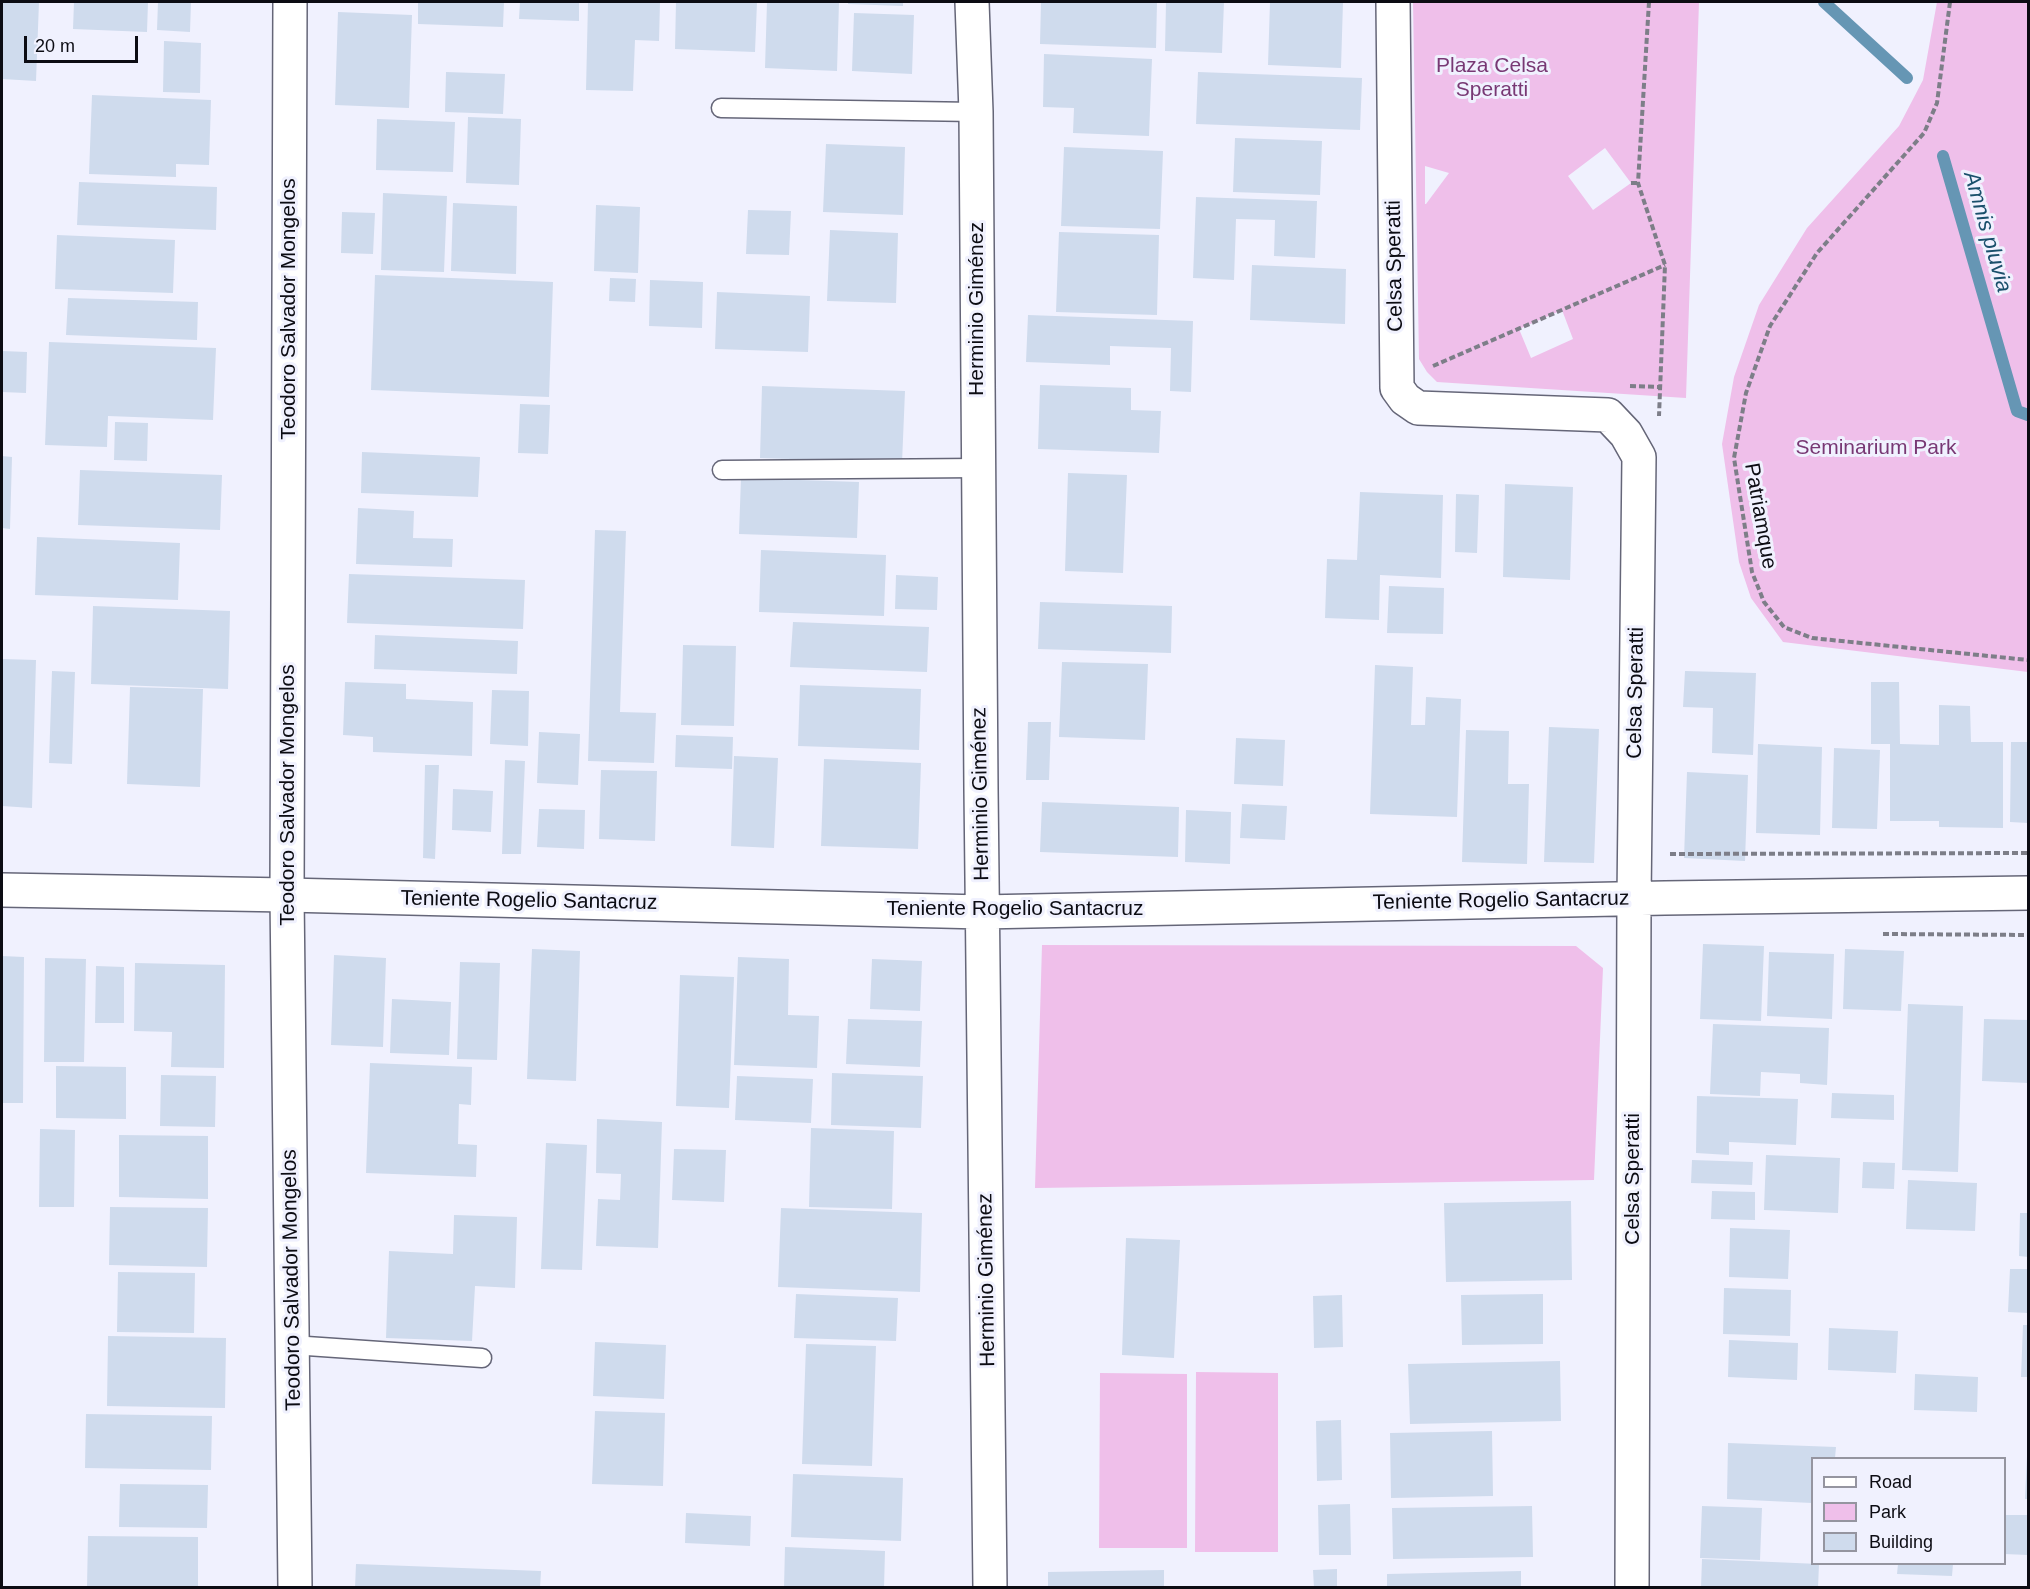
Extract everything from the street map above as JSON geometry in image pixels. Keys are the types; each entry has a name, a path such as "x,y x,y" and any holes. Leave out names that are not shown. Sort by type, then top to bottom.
{"street":[{"name":"Teodoro Salvador Mongelos","path":"290,2 287,895 295,1587"},
{"name":"Herminio Giménez","path":"972,2 976,112 990,1587"},
{"name":"Celsa Speratti","path":"1393,2 1396,388 1405,399 1418,408 1608,415 1626,434 1639,457 1634,899 1632,1587"},
{"name":"Teniente Rogelio Santacruz","path":"2,890 982,912 2028,893"}],"lane":[{"path":"721,108 976,112"},
{"path":"722,470 978,468"},
{"path":"292,1345 482,1358"}],"path":[{"path":"1625,385 1660,387 1665,265 1638,183 1649,2"},
{"name":"Patriamque","path":"1950,2 1937,103 1924,133 1817,253 1770,326 1746,393 1734,458 1752,572 1764,602 1784,627 1812,638 2028,660"},
{"path":"1631,183 1638,183"},
{"path":"1433,366 1665,265"},
{"path":"1428,358 1437,371"},
{"path":"1665,854 2028,853"}],"green space":[{"name":"Plaza Celsa Speratti","path":"1413,2 1699,2 1686,398 1437,382 1419,359","holes":["1605,148 1631,183 1593,210 1568,176","1425,166 1449,173 1426,204","1562,310 1573,339 1531,358 1519,329"]},
{"name":"Seminarium Park","path":"1937,2 2028,2 2028,672 1783,642 1751,598 1739,562 1722,444 1734,377 1759,305 1807,228 1899,126 1923,80"},
{"path":"1042,945 1576,946 1603,968 1594,1180 1035,1188"},
{"path":"1196,1372 1278,1373 1278,1552 1195,1552"},
{"path":"1100,1373 1187,1374 1187,1548 1099,1548"}],"building":[{"path":"2,2 39,2 36,81 2,79"},
{"path":"74,2 148,2 147,32 73,29"},
{"path":"158,2 191,2 190,32 157,30"},
{"path":"418,2 504,2 503,27 418,24"},
{"path":"520,2 579,2 579,21 519,19"},
{"path":"588,2 660,2 659,41 635,40 633,91 586,90"},
{"path":"676,2 757,2 755,52 675,49"},
{"path":"767,2 839,2 837,71 765,68"},
{"path":"848,2 903,2 903,6 848,4"},
{"path":"1041,2 1157,2 1156,48 1040,44"},
{"path":"1166,2 1224,2 1222,53 1165,51"},
{"path":"1270,2 1343,2 1341,68 1268,65"},
{"path":"338,12 412,15 409,108 335,105"},
{"path":"854,13 914,15 912,74 852,71"},
{"path":"164,41 201,43 200,93 163,92"},
{"path":"1044,54 1152,59 1149,136 1073,133 1074,108 1043,107"},
{"path":"446,72 505,74 503,114 445,112"},
{"path":"1198,72 1362,78 1360,130 1196,124"},
{"path":"92,95 211,100 209,165 176,164 176,177 89,174"},
{"path":"468,117 521,119 519,185 466,183"},
{"path":"377,119 455,122 453,172 376,170"},
{"path":"1235,138 1322,141 1320,195 1233,192"},
{"path":"826,144 905,147 903,215 823,212"},
{"path":"1064,147 1163,151 1160,229 1061,226"},
{"path":"79,182 217,187 216,230 77,225"},
{"path":"383,193 447,196 444,272 381,270"},
{"path":"1196,197 1317,201 1315,258 1274,256 1275,220 1236,219 1234,280 1193,278"},
{"path":"453,203 517,206 516,274 451,271"},
{"path":"596,205 640,207 638,273 594,271"},
{"path":"748,210 791,211 789,255 746,254"},
{"path":"342,212 375,213 373,254 341,253"},
{"path":"830,230 898,233 896,303 827,301"},
{"path":"1059,232 1159,235 1157,315 1056,312"},
{"path":"57,235 175,240 173,293 55,289"},
{"path":"1252,265 1346,269 1345,324 1250,320"},
{"path":"375,275 553,282 549,397 371,390"},
{"path":"610,278 636,279 635,302 609,301"},
{"path":"650,280 703,282 702,328 649,326"},
{"path":"717,292 810,296 808,352 715,349"},
{"path":"68,298 198,302 197,340 66,335"},
{"path":"1028,315 1193,321 1191,392 1170,391 1171,348 1110,346 1110,365 1026,362"},
{"path":"49,342 216,348 213,420 108,416 107,447 45,445"},
{"path":"2,351 27,352 26,393 2,392"},
{"path":"1040,385 1131,388 1131,410 1161,411 1159,453 1038,449"},
{"path":"762,386 905,391 902,463 760,458"},
{"path":"520,404 550,405 548,454 518,453"},
{"path":"115,422 148,423 147,461 114,460"},
{"path":"362,452 480,457 478,497 361,493"},
{"path":"2,456 12,457 10,529 2,528"},
{"path":"80,470 222,475 220,530 78,525"},
{"path":"1068,473 1127,475 1123,573 1065,571"},
{"path":"741,478 859,482 857,538 739,534"},
{"path":"1505,484 1573,487 1570,580 1503,577"},
{"path":"1360,492 1443,495 1441,578 1380,575 1379,620 1325,618 1327,559 1357,560"},
{"path":"1456,494 1479,495 1477,553 1455,552"},
{"path":"358,508 414,511 413,538 453,539 452,567 356,564"},
{"path":"595,530 626,531 620,712 656,713 654,763 588,761"},
{"path":"37,537 180,543 178,600 35,595"},
{"path":"761,550 886,555 884,616 759,612"},
{"path":"349,574 525,580 523,629 347,623"},
{"path":"896,575 938,577 937,610 895,609"},
{"path":"1389,586 1444,588 1443,634 1387,633"},
{"path":"1040,602 1172,606 1171,653 1038,649"},
{"path":"93,606 230,611 228,689 91,684"},
{"path":"793,622 929,627 927,672 790,667"},
{"path":"375,635 518,641 517,674 374,669"},
{"path":"683,645 736,646 734,726 681,725"},
{"path":"2,659 36,660 32,808 2,806"},
{"path":"1062,662 1148,664 1145,740 1059,737"},
{"path":"1375,665 1413,667 1411,725 1425,725 1426,697 1461,699 1457,817 1370,814"},
{"path":"52,671 75,672 72,764 49,763"},
{"path":"1685,671 1756,673 1753,755 1712,753 1713,708 1683,707"},
{"path":"345,682 406,684 406,699 473,702 472,756 373,752 373,737 343,735"},
{"path":"1871,682 1899,682 1900,744 1939,745 1939,705 1970,706 1971,742 2003,742 2003,828 1939,827 1939,821 1890,821 1890,744 1871,744"},
{"path":"800,685 921,689 919,750 798,746"},
{"path":"130,687 203,689 200,787 127,784"},
{"path":"492,690 529,691 528,746 490,744"},
{"path":"1028,722 1051,722 1049,780 1026,780"},
{"path":"1549,727 1599,729 1594,863 1544,862"},
{"path":"1466,730 1509,731 1508,784 1529,784 1527,864 1462,862"},
{"path":"539,732 580,734 578,785 537,783"},
{"path":"676,735 733,737 732,769 675,767"},
{"path":"1236,738 1285,740 1283,786 1234,784"},
{"path":"2011,742 2028,742 2028,823 2010,822"},
{"path":"1758,744 1822,747 1820,835 1756,833"},
{"path":"1834,748 1880,750 1877,829 1832,828"},
{"path":"734,756 778,758 774,848 731,846"},
{"path":"824,759 921,763 918,849 821,846"},
{"path":"505,760 525,761 521,854 502,854"},
{"path":"425,765 439,765 435,859 423,858"},
{"path":"601,770 657,771 655,841 599,839"},
{"path":"1687,772 1748,775 1745,861 1684,858"},
{"path":"453,789 493,791 491,832 452,830"},
{"path":"1042,802 1179,807 1178,857 1040,852"},
{"path":"1242,804 1287,806 1285,840 1240,838"},
{"path":"539,809 585,810 584,849 537,847"},
{"path":"1186,810 1231,812 1230,864 1185,862"},
{"path":"1703,944 1764,946 1761,1021 1700,1019"},
{"path":"532,949 580,951 576,1081 527,1079"},
{"path":"1845,949 1904,951 1901,1011 1843,1009"},
{"path":"1769,952 1834,954 1832,1019 1767,1016"},
{"path":"334,955 386,958 383,1047 331,1045"},
{"path":"2,956 24,957 23,1103 2,1103"},
{"path":"738,957 789,959 788,1015 819,1016 817,1068 734,1065"},
{"path":"45,958 86,959 84,1062 44,1062"},
{"path":"872,959 922,961 920,1011 870,1009"},
{"path":"460,962 500,963 497,1060 457,1059"},
{"path":"135,963 225,965 224,1068 171,1067 172,1032 134,1031"},
{"path":"96,966 124,967 124,1023 95,1023"},
{"path":"680,975 734,977 729,1108 676,1106"},
{"path":"392,999 451,1002 449,1055 390,1053"},
{"path":"1908,1004 1963,1006 1958,1172 1902,1170"},
{"path":"848,1019 922,1021 920,1067 846,1064"},
{"path":"1984,1019 2028,1020 2028,1083 1982,1081"},
{"path":"1713,1024 1829,1028 1827,1085 1800,1083 1800,1074 1761,1072 1760,1096 1710,1094"},
{"path":"370,1063 472,1067 471,1105 459,1104 458,1144 477,1145 476,1177 366,1173"},
{"path":"56,1066 126,1067 126,1119 56,1118"},
{"path":"832,1073 923,1076 921,1128 831,1125"},
{"path":"161,1075 216,1076 215,1127 160,1126"},
{"path":"737,1076 813,1079 811,1123 735,1120"},
{"path":"1832,1093 1894,1095 1894,1120 1831,1118"},
{"path":"1697,1096 1798,1099 1796,1145 1729,1142 1729,1155 1696,1153"},
{"path":"597,1119 662,1122 658,1248 596,1246 598,1199 620,1200 621,1174 596,1173"},
{"path":"811,1128 894,1131 892,1209 809,1207"},
{"path":"40,1129 75,1130 74,1207 39,1207"},
{"path":"119,1135 208,1136 208,1199 119,1197"},
{"path":"546,1143 587,1145 582,1270 541,1269"},
{"path":"674,1149 726,1150 724,1202 672,1200"},
{"path":"1766,1155 1840,1158 1838,1213 1764,1210"},
{"path":"1692,1160 1753,1162 1752,1185 1691,1183"},
{"path":"1863,1162 1895,1163 1894,1189 1862,1188"},
{"path":"1908,1180 1977,1183 1975,1231 1906,1229"},
{"path":"1712,1191 1755,1192 1755,1220 1711,1219"},
{"path":"1571,1201 1572,1280 1446,1282 1444,1203"},
{"path":"110,1207 208,1208 207,1267 109,1265"},
{"path":"781,1208 922,1213 920,1292 778,1287"},
{"path":"2020,1213 2028,1213 2028,1257 2019,1256"},
{"path":"454,1215 517,1217 515,1288 475,1286 472,1341 386,1338 389,1251 453,1254"},
{"path":"1730,1228 1790,1230 1788,1279 1729,1277"},
{"path":"1126,1238 1180,1240 1174,1358 1122,1355"},
{"path":"2010,1269 2028,1269 2028,1313 2008,1312"},
{"path":"118,1272 195,1273 194,1333 117,1332"},
{"path":"1724,1288 1791,1290 1790,1336 1723,1334"},
{"path":"796,1294 898,1298 896,1341 794,1338"},
{"path":"1543,1294 1543,1344 1462,1345 1461,1295"},
{"path":"1342,1295 1343,1347 1314,1348 1313,1296"},
{"path":"2023,1325 2028,1325 2028,1377 2021,1377"},
{"path":"1829,1328 1898,1331 1896,1373 1828,1370"},
{"path":"108,1336 226,1338 225,1408 107,1406"},
{"path":"1729,1340 1798,1343 1797,1380 1728,1377"},
{"path":"595,1342 666,1345 664,1399 593,1396"},
{"path":"806,1344 876,1346 872,1466 802,1464"},
{"path":"1560,1361 1561,1421 1410,1424 1408,1364"},
{"path":"1915,1374 1978,1377 1977,1412 1914,1410"},
{"path":"595,1411 665,1413 663,1486 592,1484"},
{"path":"86,1414 212,1416 211,1470 85,1468"},
{"path":"1341,1420 1342,1480 1317,1481 1316,1421"},
{"path":"1492,1431 1493,1496 1391,1498 1390,1433"},
{"path":"1728,1443 1836,1447 1835,1457 1811,1457 1811,1503 1727,1499"},
{"path":"2027,1456 2028,1499 2025,1499"},
{"path":"793,1474 903,1478 901,1541 791,1537"},
{"path":"120,1484 208,1485 207,1528 119,1527"},
{"path":"1350,1504 1351,1555 1319,1555 1318,1505"},
{"path":"1532,1506 1533,1557 1393,1559 1392,1508"},
{"path":"1702,1506 1762,1508 1760,1560 1700,1558"},
{"path":"686,1513 751,1516 750,1546 685,1543"},
{"path":"2006,1515 2028,1515 2028,1555 2006,1554"},
{"path":"88,1536 198,1537 198,1588 87,1587"},
{"path":"785,1547 885,1551 884,1588 784,1588"},
{"path":"1702,1559 1819,1565 1818,1588 1701,1588"},
{"path":"356,1564 541,1571 540,1588 355,1588"},
{"path":"1898,1565 1953,1565 1952,1576 1897,1574"},
{"path":"1337,1569 1337,1588 1314,1588 1313,1570"},
{"path":"1164,1570 1164,1588 1048,1588 1048,1572"},
{"path":"1521,1571 1521,1588 1387,1588 1387,1574"}],"waterway":[{"name":"Amnis pluvia","path":"1824,2 1907,78"},
{"name":"Amnis pluvia","path":"1943,156 2017,411 2028,415"}]}
